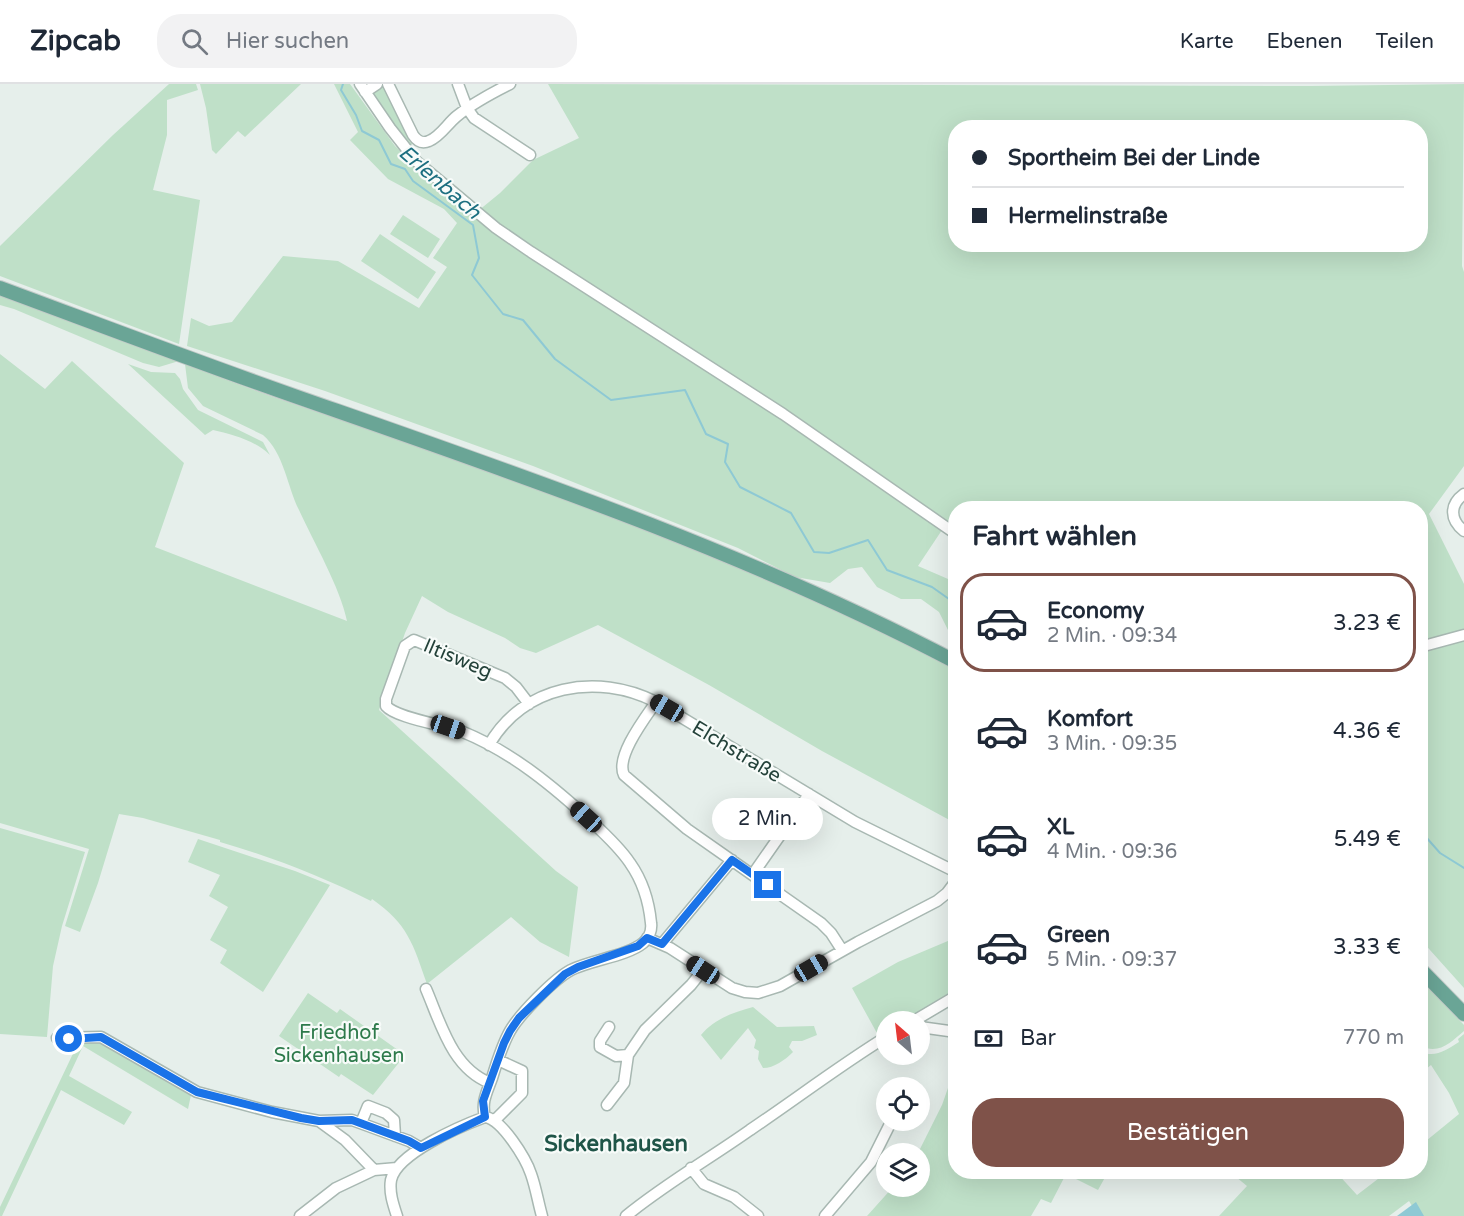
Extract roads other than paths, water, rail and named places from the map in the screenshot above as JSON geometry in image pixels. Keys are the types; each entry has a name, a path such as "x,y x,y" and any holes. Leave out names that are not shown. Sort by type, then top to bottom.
{"main road":[{"path":"0,288 205,364 513,472 659,528 743,562 843,607 948,658"},
{"path":"1428,977 1464,1014"}],"street":[{"path":"377,84 363,88 397,138 416,161 496,228 775,408 948,528"},
{"path":"388,84 409,129 416,140 420,141 431,140 467,108 496,88 510,84"},
{"path":"458,84 467,108 474,118 530,155"},
{"path":"1464,494 1456,502 1452,512 1455,523 1464,531"},
{"path":"1428,645 1464,635"},
{"name":"Iltisweg","path":"489,745 448,727 396,714 386,706 387,692 408,642 414,640 505,678 516,687 529,704"},
{"name":"Elchstraße","path":"489,745 508,720 529,704 564,689 599,686 634,692 656,702 860,824 948,868"},
{"path":"656,702 625,753 621,771 627,779 687,829 821,923 842,950"},
{"path":"489,745 522,766 560,795 607,836 626,857 640,880 651,925 647,938 638,946 578,967 561,977 513,1026 498,1060 483,1101 490,1118 527,1165 542,1216"},
{"path":"753,874 808,794"},
{"path":"662,944 732,860"},
{"path":"647,938 662,944 732,988 758,993 773,989 937,901 948,893"},
{"path":"607,1105 624,1083 628,1055 645,1030 703,970"},
{"path":"426,989 456,1056 474,1074 490,1083"},
{"path":"930,1011 948,1001"},
{"path":"609,1027 600,1041 600,1047 616,1056 628,1055"},
{"path":"930,1028 948,1031"},
{"path":"57,1038 101,1037 197,1092 272,1112 319,1121 347,1119 421,1148"},
{"path":"626,1216 691,1168 750,1131 833,1071 876,1043"},
{"path":"397,1216 391,1197 391,1179 395,1171 421,1148 490,1118 520,1095 523,1085 522,1071 498,1060"},
{"path":"361,1123 368,1106 386,1113 394,1120 395,1136"},
{"path":"319,1121 345,1140 374,1170"},
{"path":"825,1216 867,1167 886,1131"},
{"path":"691,1168 704,1184 734,1197 758,1216"},
{"path":"300,1216 336,1188 374,1170 395,1171"}],"water":[{"path":"1416,1202 1424,1216 1397,1216"}],"waterway":[{"name":"Erlenbach","path":"343,84 341,90 356,115 362,131 379,140 391,164 405,169 413,181 473,225 479,258 472,275 503,314 523,320 555,359 611,400 685,390 706,434 728,444 725,462 740,487 791,513 814,552 829,553 868,540 887,570 932,587 948,598"},
{"name":"Erlenbach","path":"1428,839 1440,853 1464,868"}],"district":[{"name":"Sickenhausen","path":"616,1143"}],"park label":[{"name":"Friedhof Sickenhausen","path":"339,1044"}]}
